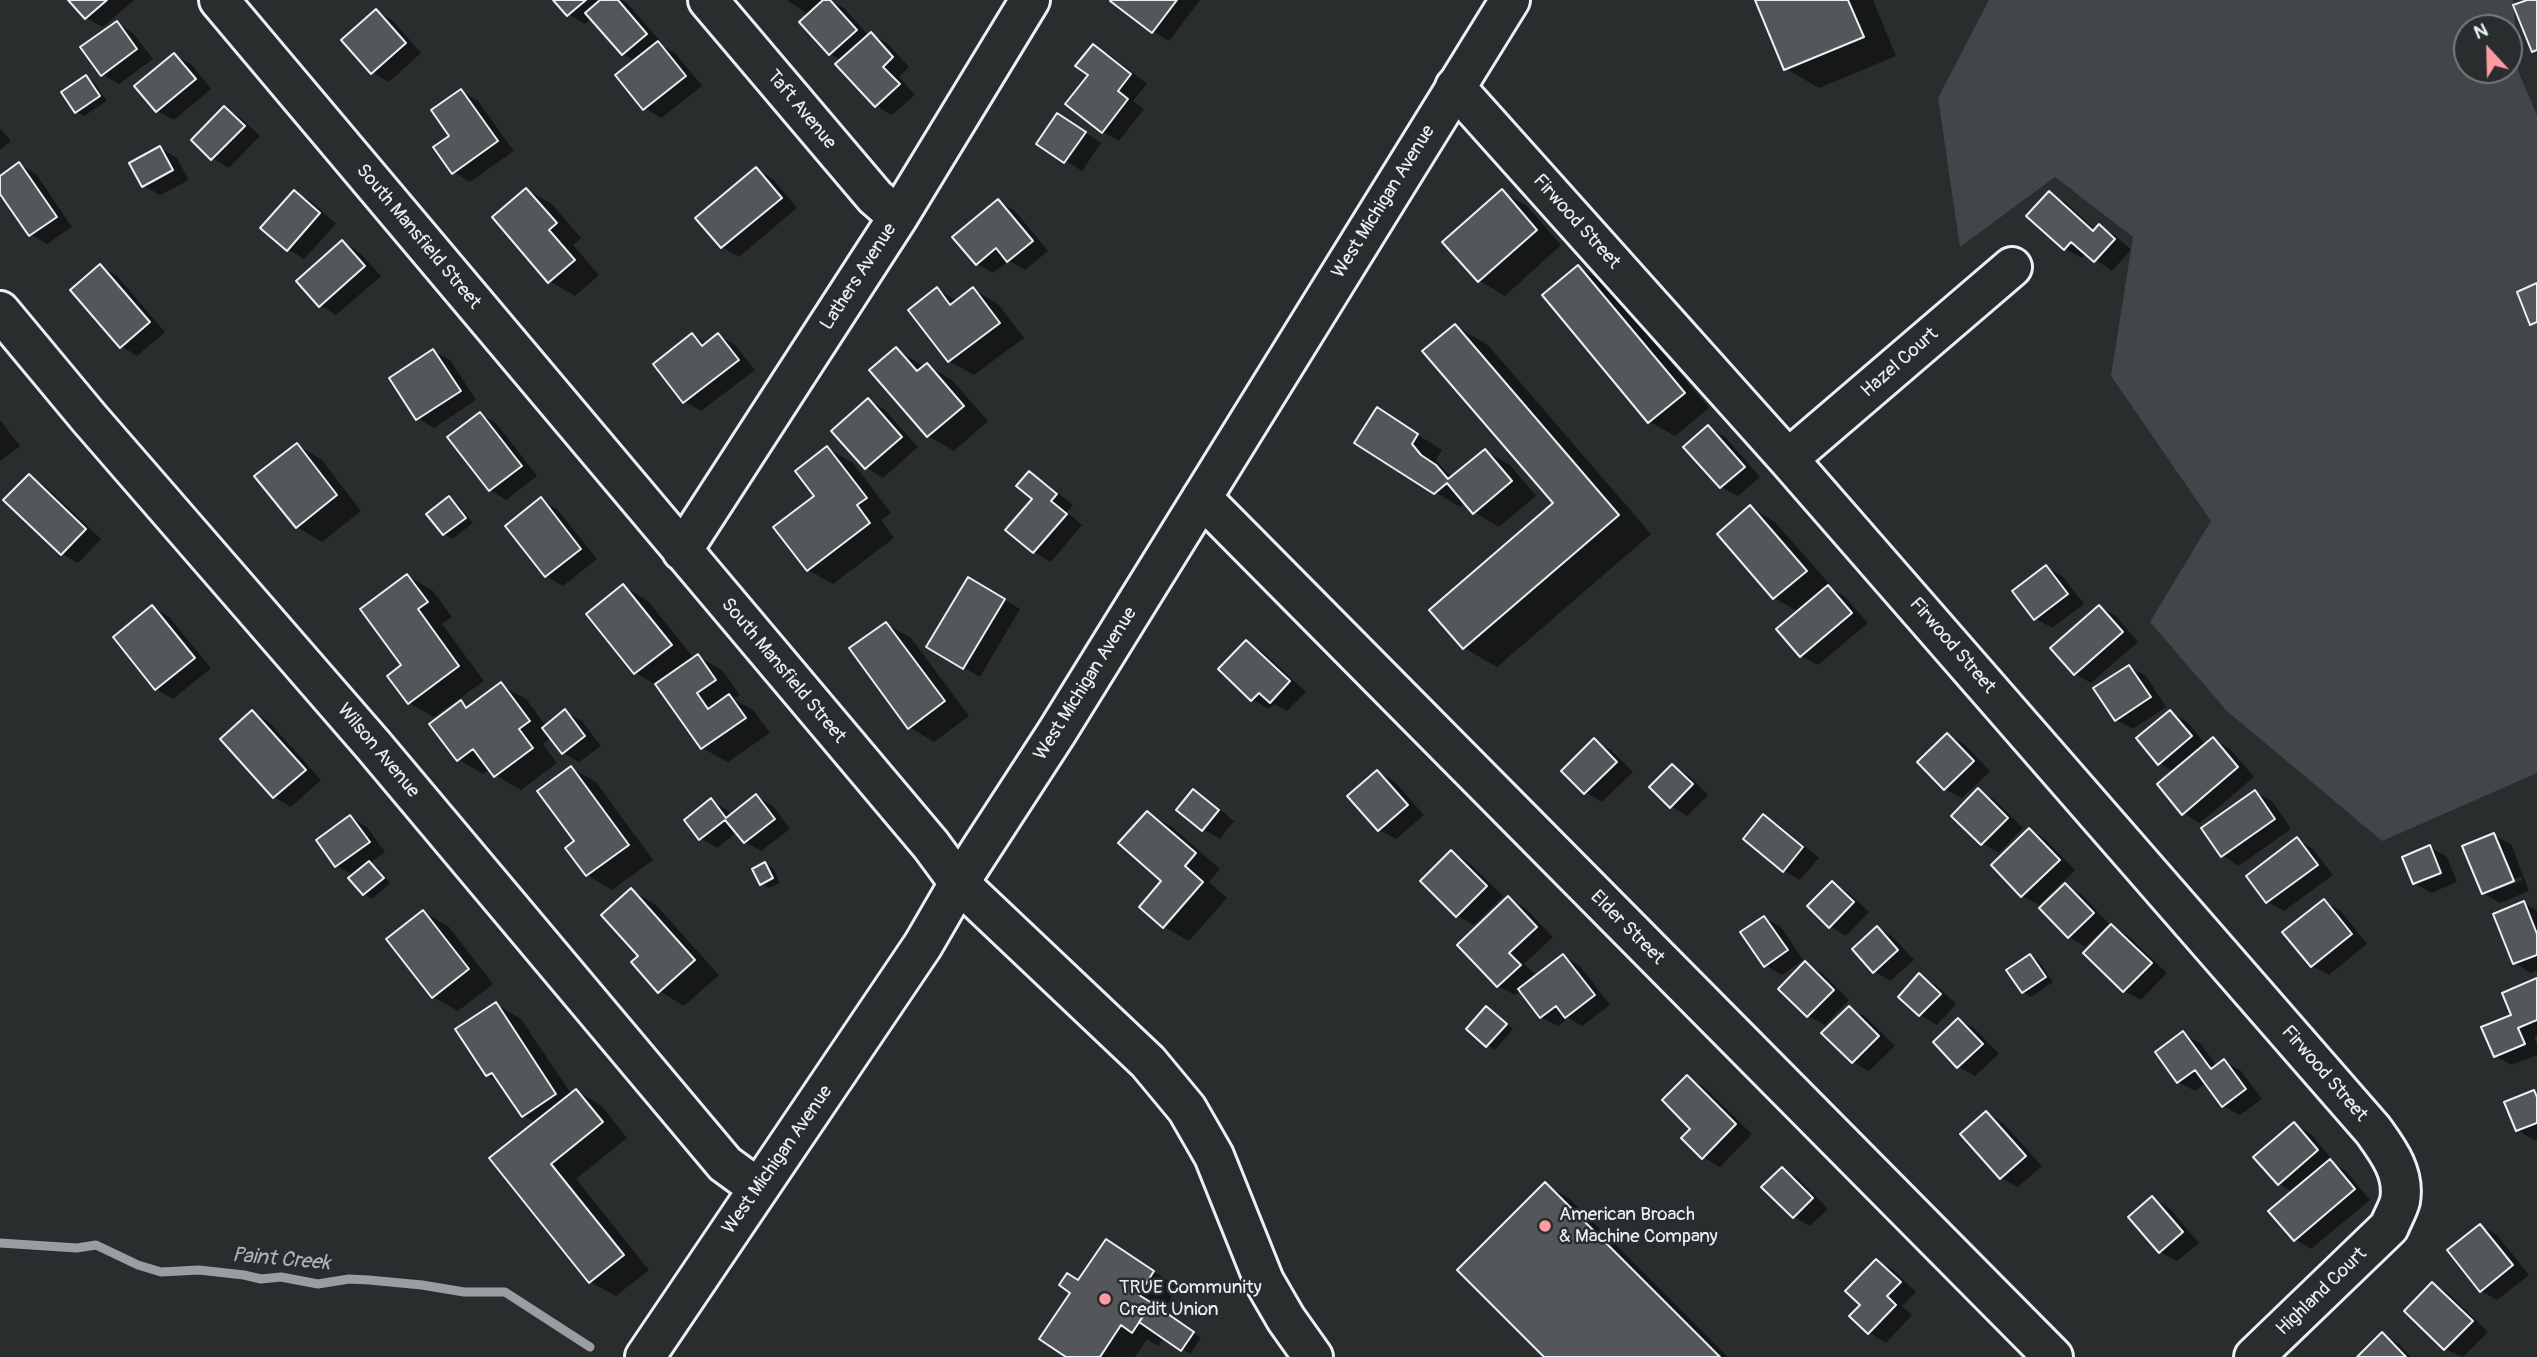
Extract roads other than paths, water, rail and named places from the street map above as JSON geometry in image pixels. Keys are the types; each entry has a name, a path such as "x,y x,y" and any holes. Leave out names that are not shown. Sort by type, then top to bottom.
{"street":[{"name":"South Mansfield Street","path":"219,0 932,845 959,883 1148,1062 1187,1109 1214,1156 1264,1281 1286,1319 1313,1357"},
{"name":"Taft Avenue","path":"708,0 875,197 898,217"},
{"name":"Lathers Avenue","path":"682,551 898,217 1030,0"},
{"name":"West Michigan Avenue","path":"645,1357 923,945 959,883 1057,732 1510,0"},
{"name":"Firwood Street","path":"1455,87 1788,459 2373,1130 2392,1156 2400,1179 2400,1201 2389,1227"},
{"name":"Hazel Court","path":"1788,459 2011,267"},
{"name":"Wilson Avenue","path":"0,311 373,746 725,1164 758,1188"},
{"name":"Elder Street","path":"1202,498 2053,1357"},
{"name":"Highland Court","path":"2254,1357 2389,1227"}],"waterway":[{"name":"Paint Creek","path":"0,1243 77,1248 96,1245 138,1265 161,1272 199,1270 261,1279 281,1277 318,1284 349,1279 422,1285 464,1292 505,1292 590,1347"}],"place":[{"name":"American Broach & Machine Company","path":"1545,1226"},
{"name":"TRUE Community Credit Union","path":"1105,1299"}]}
